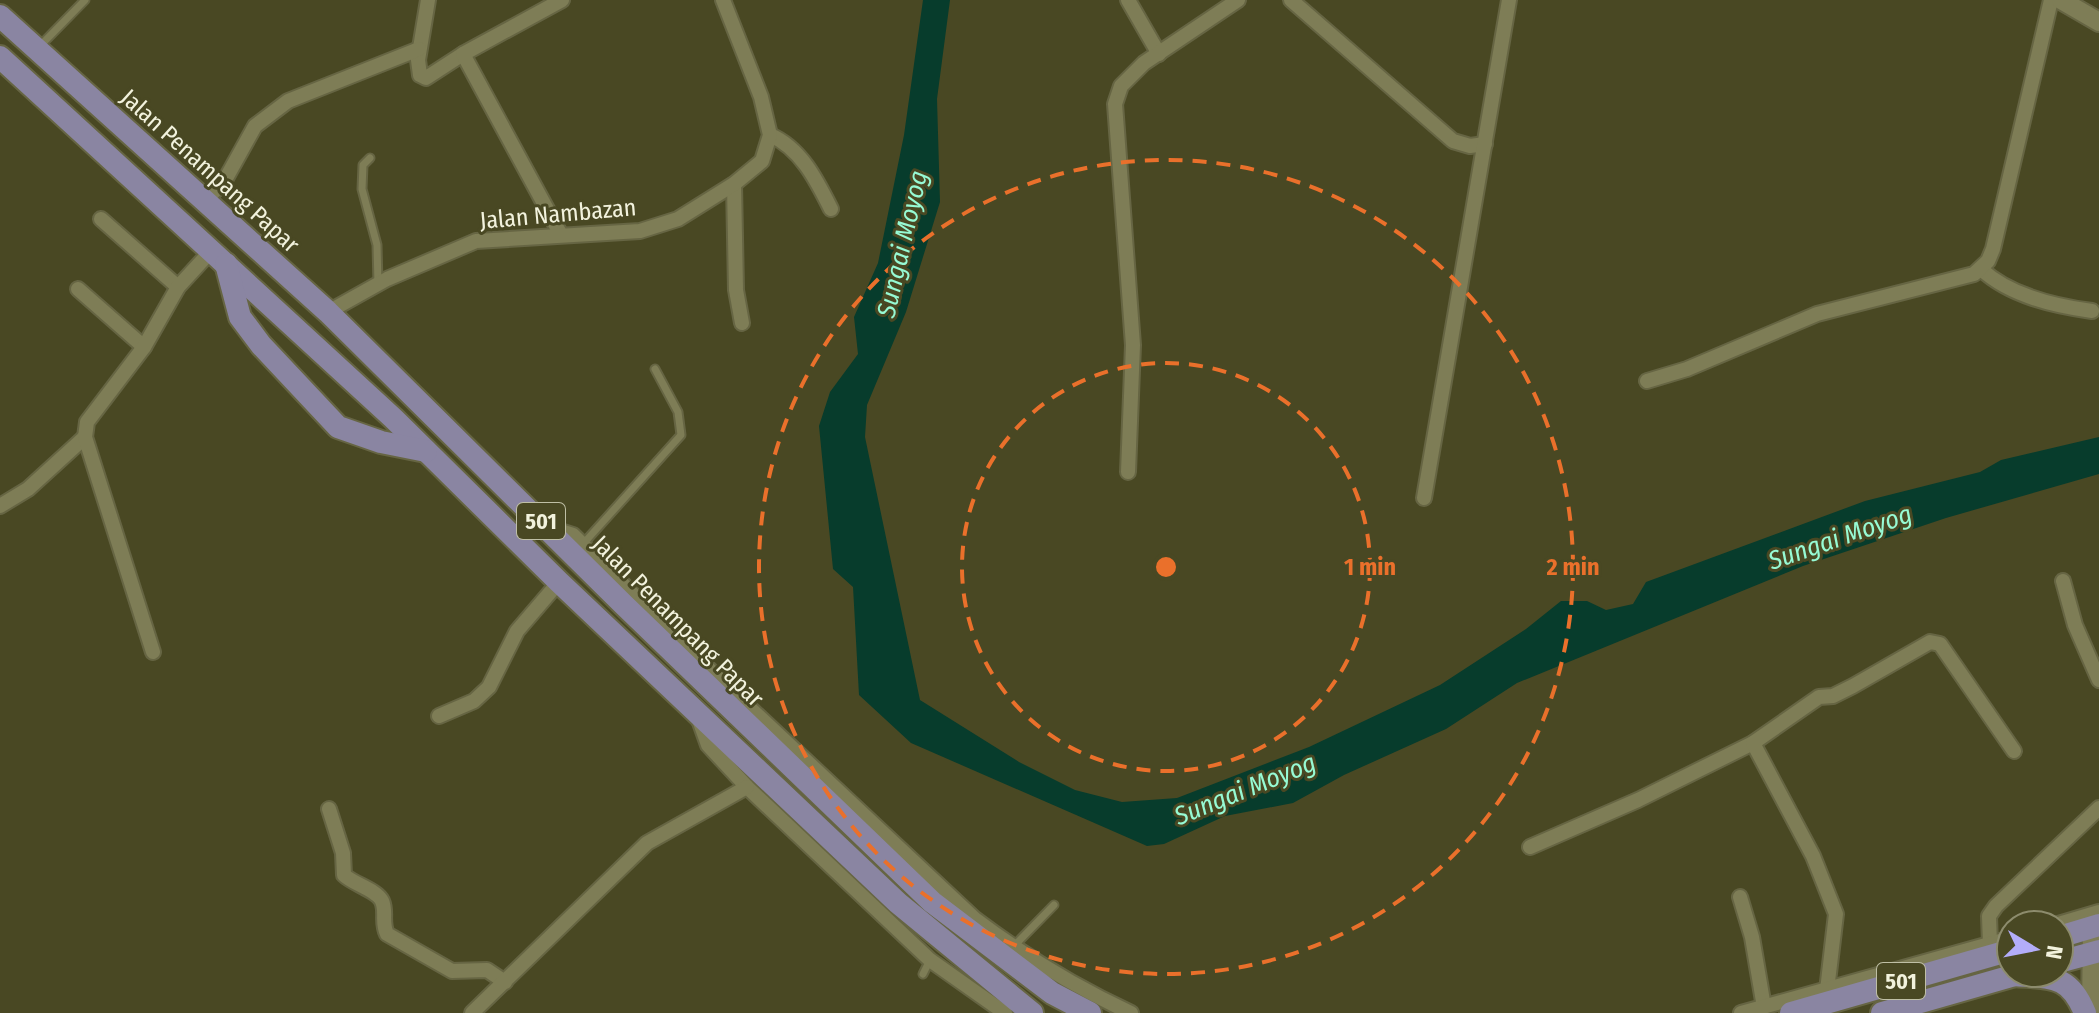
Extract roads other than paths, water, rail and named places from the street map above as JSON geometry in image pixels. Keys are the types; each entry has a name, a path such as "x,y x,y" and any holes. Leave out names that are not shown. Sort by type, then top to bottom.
{"main road":[{"name":"Jalan Penampang Papar","path":"0,16 328,312 932,902 1052,993 1090,1013"},
{"name":"Jalan Penampang Papar","path":"0,57 393,418 559,582 898,903 1032,1013"},
{"path":"219,256 240,317 261,345 338,427 381,442 427,452"},
{"path":"354,338 395,399 397,408 393,418"},
{"path":"2075,931 2097,922"},
{"name":"501","path":"1791,1013 1995,949"},
{"path":"2075,958 2095,952"},
{"name":"501","path":"1887,1012 1995,981"},
{"path":"2074,989 2090,1013 2099,1005"}],"street":[{"path":"428,0 419,49 418,70 422,79 562,0"},
{"path":"723,0 761,97 770,135 793,150 813,174 831,209"},
{"path":"1128,0 1159,54"},
{"path":"1128,472 1133,345 1115,104 1121,86 1159,54 1238,0"},
{"path":"1291,0 1453,141 1470,146 1485,144"},
{"path":"1424,498 1509,0"},
{"path":"1647,381 1687,369 1817,314 1935,286 1981,269 1993,249 2051,0"},
{"path":"2061,0 2099,22"},
{"path":"205,201 225,180 255,126 288,101 419,49"},
{"path":"463,54 561,235"},
{"name":"Jalan Nambazan","path":"328,312 378,284 476,241 640,231 678,219 734,184 762,161 770,135"},
{"path":"734,184 736,290 742,323"},
{"path":"101,219 178,287"},
{"path":"0,506 28,489 85,437 93,412 144,347 178,287 219,256"},
{"path":"1981,269 1993,280 2029,297 2057,306 2092,311"},
{"path":"78,289 144,347"},
{"path":"85,437 153,652"},
{"path":"547,527 573,535 872,826 975,919 1013,948 1083,990 1131,1013"},
{"path":"2063,581 2075,625 2099,680"},
{"path":"439,716 474,701 489,687 517,631 559,582"},
{"path":"1530,847 1638,800 1753,743 1819,697 1833,696 1930,642 1940,644 2014,751"},
{"path":"695,709 708,745 747,787 930,960 1005,1013"},
{"path":"1753,743 1813,856 1836,914 1827,990"},
{"path":"472,1013 647,843 747,787"},
{"path":"1995,932 1989,916 1996,906 2099,808"},
{"path":"329,809 343,853 344,875 379,897 384,904 382,922 387,934 452,971 487,970 505,982"},
{"path":"1740,897 1752,937 1764,1007"},
{"path":"2075,924 2097,922 2090,1013"},
{"path":"1741,1013 1995,948"}],"lane":[{"path":"36,51 85,0"},
{"path":"370,158 363,165 362,189 377,245 378,284"},
{"path":"582,546 681,435 678,412 655,369"},
{"path":"1013,948 1054,905"},
{"path":"923,974 930,960"}],"water":[{"name":"Sungai Moyog","path":"923,0 950,0 937,99 940,202 906,312 867,405 865,437 920,700 1019,762 1075,790 1122,802 1177,798 1309,747 1440,685 1526,629 1561,601 1587,601 1606,610 1633,604 1646,582 1865,501 1980,472 2001,460 2099,437 2099,474 1946,518 1803,566 1517,683 1446,729 1344,775 1293,803 1225,816 1164,844 1147,846 911,743 859,695 853,587 833,569 819,426 830,392 858,354 854,317 878,263 904,135"}]}
